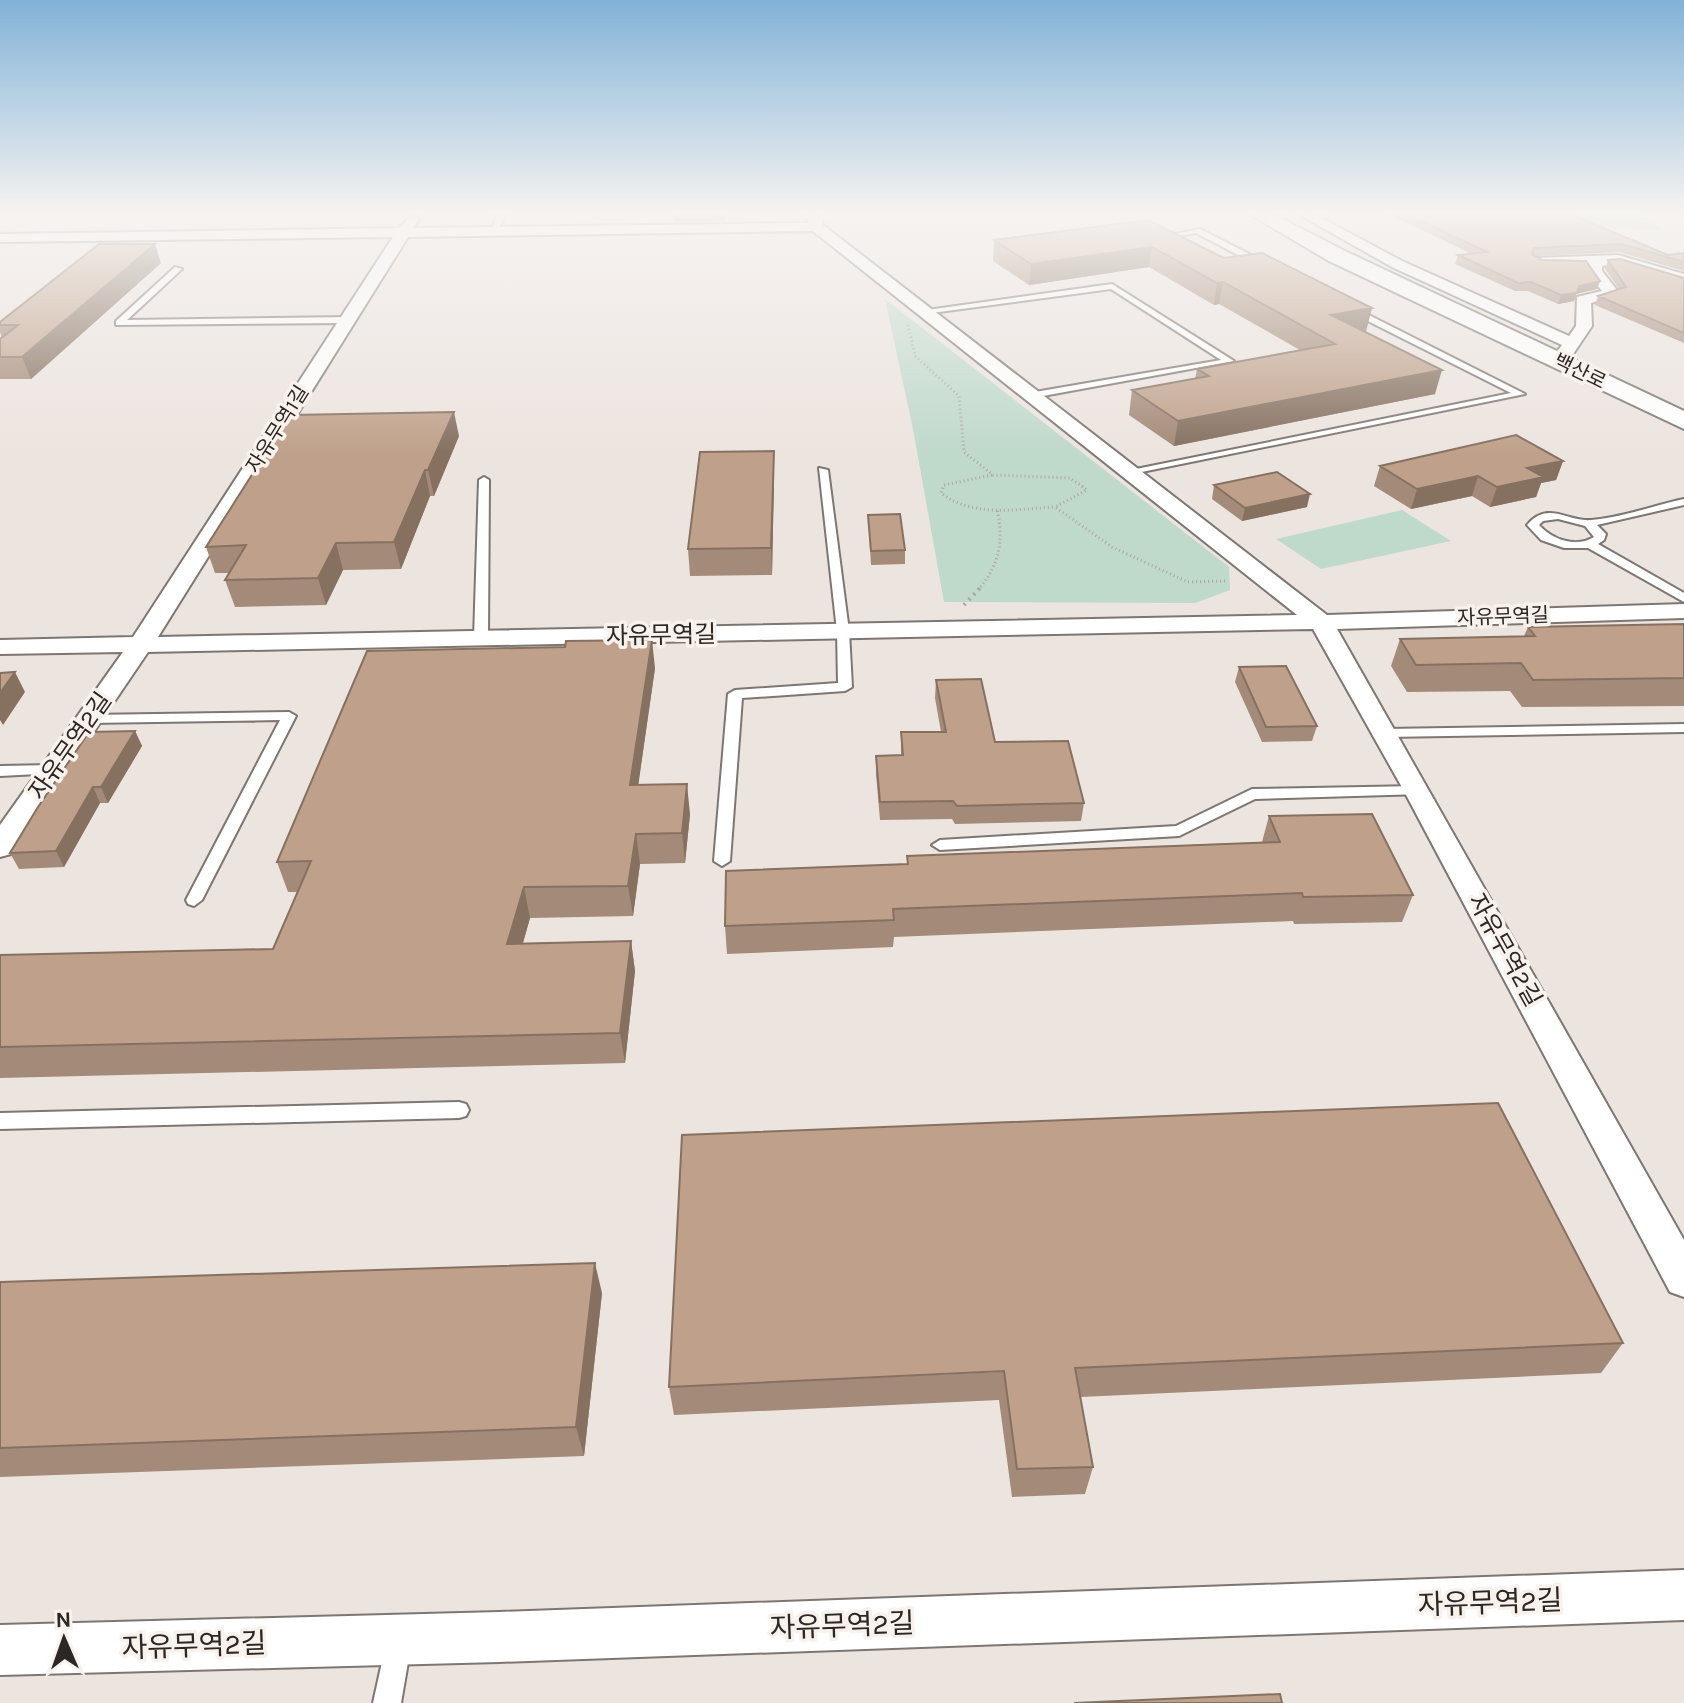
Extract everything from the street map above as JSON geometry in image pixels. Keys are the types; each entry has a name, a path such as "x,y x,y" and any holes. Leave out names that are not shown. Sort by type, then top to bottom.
{"main road":[{"name":"백산로","path":"1428,294 1566,353 1684,421"}],"street":[{"name":"자유무역1길","path":"140,645 363,294"},
{"path":"904,294 1321,622"},
{"path":"1455,294 1566,353 1584,326 1583,300 1610,294"},
{"name":"자유무역길","path":"0,647 1321,622 1684,611"},
{"name":"자유무역2길","path":"1321,622 1418,791 1684,1279"},
{"name":"자유무역2길","path":"0,847 140,645"},
{"name":"자유무역2길","path":"0,1650 1684,1595"}],"lane":[{"path":"150,294 119,323 347,320"},
{"path":"924,311 1048,294"},
{"path":"1032,395 1229,361 1125,294"},
{"path":"1131,473 1520,394 1345,306"},
{"path":"722,861 735,694 845,687 843,631 823,470"},
{"path":"481,638 484,480"},
{"path":"1589,524 1600,534 1597,542 1590,544 1548,539 1533,525 1548,516 1589,524 1684,502"},
{"path":"1590,544 1684,598"},
{"path":"89,719 289,716 194,900"},
{"path":"1385,733 1684,728"},
{"path":"0,771 53,770"},
{"path":"940,845 1179,831 1252,794 1418,791"},
{"path":"0,1121 459,1110"},
{"path":"387,1703 399,1639"}],"path":[{"path":"924,311 912,317 907,329 915,356 959,396 964,452 993,475"},
{"path":"993,475 1070,478 1087,490 1055,507 997,508 951,504 941,493 944,485 993,475"},
{"path":"1055,507 1112,547 1188,582 1267,579"},
{"path":"939,629 989,580 1005,538 997,508"}],"green space":[{"path":"885,299 1229,567 1230,590 1195,603 944,602 913,429"},
{"path":"1402,510 1451,541 1321,569 1276,539"}],"building":[{"path":"35,294 96,294 22,357 0,357 0,339 18,325 0,325"},
{"path":"1246,294 1345,294 1372,308 1331,315 1442,370 1178,421 1132,390 1209,376 1197,369 1335,344"},
{"path":"1684,294 1684,333 1598,296"},
{"path":"454,412 394,542 336,543 318,578 225,580 246,545 206,547 290,415"},
{"path":"1516,435 1563,461 1527,468 1544,477 1497,487 1478,476 1417,489 1380,466"},
{"path":"774,451 771,548 688,549 700,452"},
{"path":"1277,472 1310,494 1245,508 1214,485"},
{"path":"900,514 905,550 871,551 868,515"},
{"path":"1684,624 1684,678 1533,680 1521,663 1416,665 1400,639 1535,636 1528,627"},
{"path":"652,640 630,785 687,784 682,833 636,834 628,886 524,887 507,944 631,941 620,1033 0,1047 0,955 273,949 311,861 277,862 367,651 565,647 566,641"},
{"path":"1286,666 1317,726 1266,727 1239,667"},
{"path":"15,672 0,693 0,673"},
{"path":"981,679 995,742 1068,741 1084,803 957,806 953,801 880,802 876,756 903,755 901,732 946,732 936,680"},
{"path":"135,731 101,787 93,787 56,851 10,853 89,732"},
{"path":"1372,814 1413,895 1303,897 1302,893 893,909 894,920 725,926 726,871 908,864 907,856 1280,842 1269,816"},
{"path":"1498,1103 1623,1343 1075,1368 1093,1467 1017,1469 1004,1371 669,1387 682,1135"},
{"path":"595,1263 576,1427 0,1448 0,1282"},
{"path":"1280,1694 1282,1703 1074,1703"}]}
